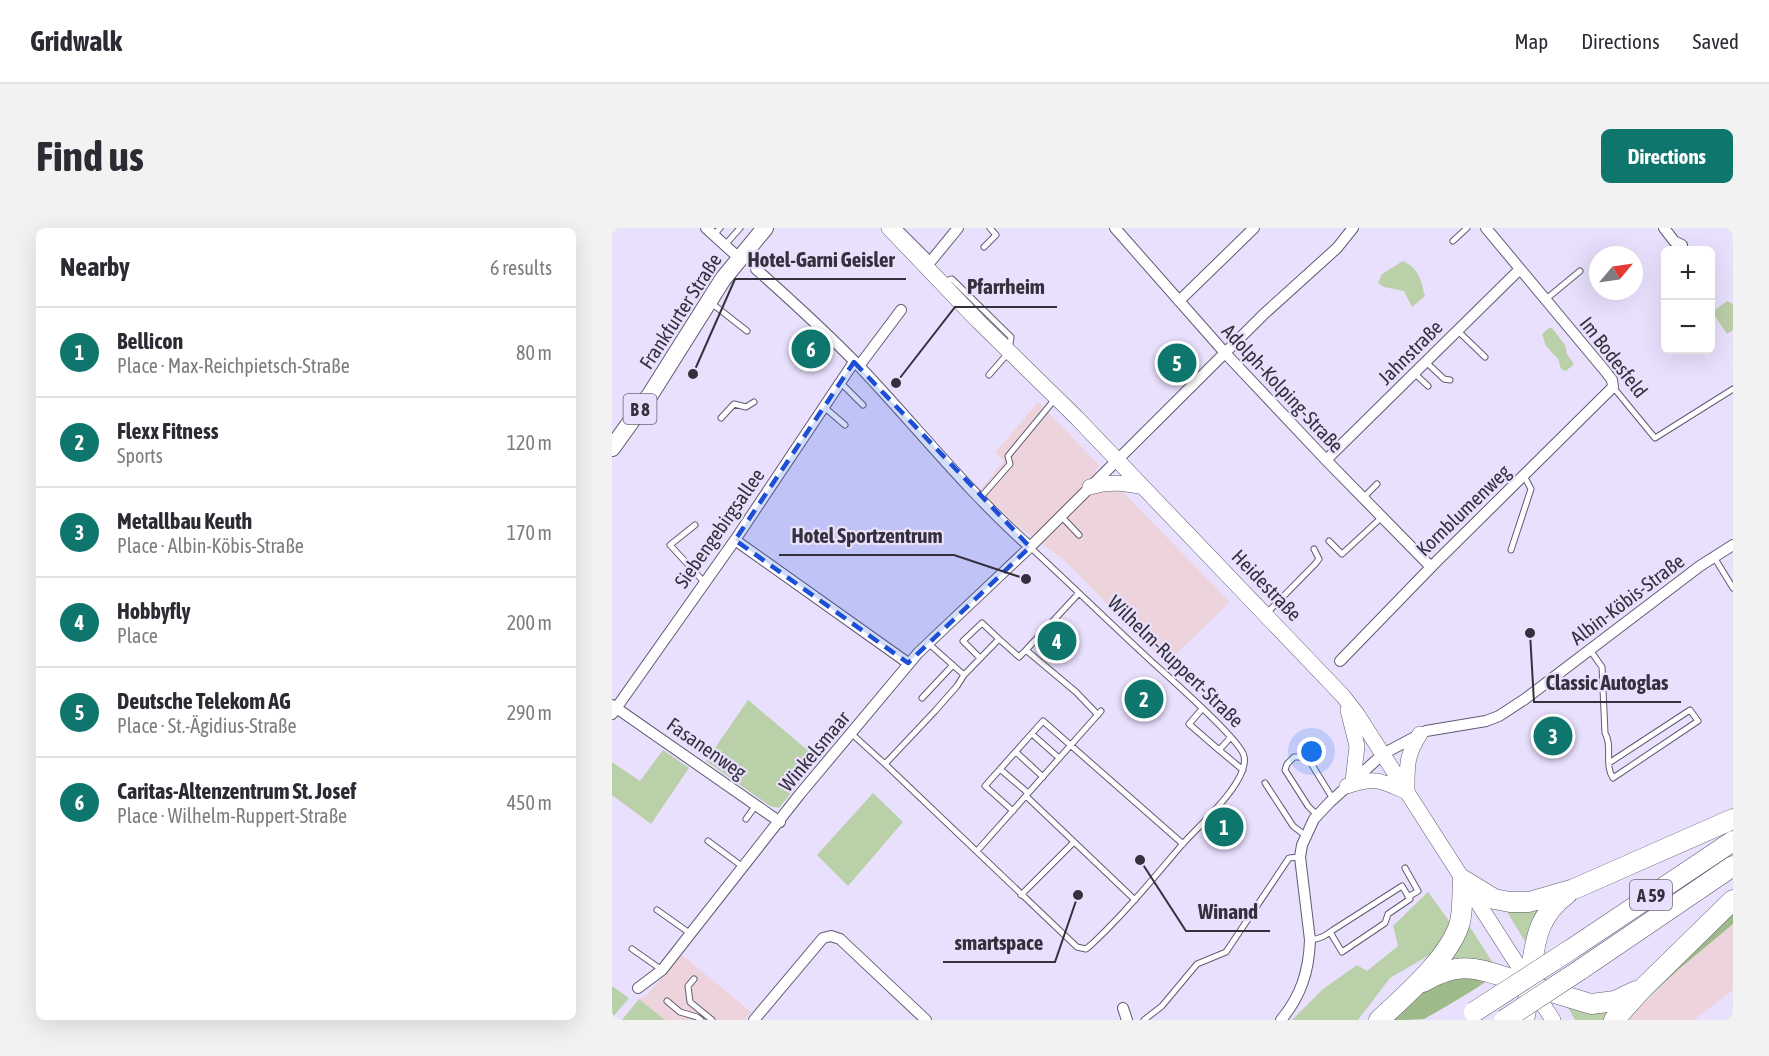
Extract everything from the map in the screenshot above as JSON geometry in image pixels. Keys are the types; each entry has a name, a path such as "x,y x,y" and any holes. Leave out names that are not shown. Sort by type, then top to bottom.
{"highway":[{"path":"1379,1020 1449,947 1460,923 1462,880 1494,899 1529,902 1574,889 1733,819"},
{"name":"A 59","path":"1468,1016 1733,841"},
{"name":"A 59","path":"1504,1020 1733,866"},
{"path":"1524,1020 1539,925 1552,904 1574,889"},
{"path":"1614,1020 1644,987 1733,900"},
{"path":"1410,990 1440,972 1466,967 1591,1004 1615,1001 1644,987"}],"main road":[{"name":"Frankfurter Straße","path":"612,448 650,395 709,301 765,228"},
{"name":"Heidestraße","path":"889,228 929,264 941,283 1118,460 1343,696 1383,754 1553,1020"},
{"path":"1090,487 1106,482 1143,487"},
{"path":"1343,696 1353,725 1357,746 1350,783 1377,780 1407,792 1407,759 1420,734"}],"street":[{"path":"929,264 958,228"},
{"name":"Adolph-Kolping-Straße","path":"1115,228 1226,354 1431,567"},
{"path":"1179,301 1254,228"},
{"path":"1030,547 1280,299 1329,255 1353,228"},
{"name":"Im Bodesfeld","path":"1485,228 1606,372 1612,380 1613,387"},
{"path":"1664,228 1674,241 1682,246"},
{"path":"713,230 740,258"},
{"name":"Wilhelm-Ruppert-Straße","path":"756,269 856,364 980,498 1030,547"},
{"name":"Jahnstraße","path":"1326,460 1519,270"},
{"name":"Siebengebirgsallee","path":"614,709 735,540 841,383 901,310"},
{"name":"Kornblumenweg","path":"1340,661 1431,567 1613,387"},
{"path":"735,540 908,663"},
{"name":"Albin-Köbis-Straße","path":"1300,857 1306,836 1318,816 1333,799 1383,754 1437,727 1469,725 1499,716 1733,544"},
{"name":"Winkelsmaar","path":"638,988 662,970 908,663 1030,547"},
{"name":"Fasanenweg","path":"614,709 780,822"},
{"path":"1281,1020 1293,1006 1305,980 1310,940 1300,857"},
{"path":"754,1020 823,938 831,936 840,939 926,1020"},
{"path":"1124,1008 1127,1020"}],"lane":[{"path":"725,245 740,228"},
{"path":"899,228 929,264"},
{"path":"984,247 996,235 990,228"},
{"path":"1453,241 1467,228"},
{"path":"1545,300 1580,271"},
{"path":"709,301 747,331"},
{"path":"1457,331 1485,357"},
{"path":"989,375 1009,352"},
{"path":"1426,362 1444,379 1450,380"},
{"path":"1414,373 1428,386"},
{"path":"841,383 863,405"},
{"name":"Im Bodesfeld","path":"1613,387 1655,438 1733,389"},
{"path":"980,498 1010,464 1008,456 1056,398"},
{"path":"721,418 734,404 746,407 754,402"},
{"path":"824,407 845,425"},
{"path":"1511,550 1531,489 1524,477"},
{"path":"1363,498 1377,484"},
{"path":"1061,516 1079,535"},
{"path":"1329,541 1342,554 1382,517"},
{"path":"695,525 670,545 704,582"},
{"name":"Wilhelm-Ruppert-Straße","path":"1030,547 1079,592 1147,661 1231,737 1245,757 1242,770"},
{"path":"1266,615 1319,559 1314,549"},
{"path":"1714,557 1733,588"},
{"path":"980,658 963,641 982,623 1019,657 1079,592"},
{"path":"885,764 999,639"},
{"path":"928,643 964,675"},
{"path":"977,851 1100,713 1026,650"},
{"path":"1590,650 1602,667 1605,733 1610,773 1613,778 1698,722 1690,710 1609,763"},
{"path":"922,698 953,666"},
{"path":"852,734 1069,941 1077,948 1086,949 1135,900 1216,809 1232,789 1242,770 1189,724 1202,709"},
{"path":"1013,811 985,786 1043,721 1183,844"},
{"path":"1032,734 1059,758"},
{"path":"1219,750 1231,737"},
{"path":"1016,752 1043,777"},
{"path":"1318,816 1308,806 1285,770 1287,764 1294,757 1309,760 1333,799"},
{"path":"1000,769 1135,900"},
{"path":"1265,783 1293,826 1306,836"},
{"path":"746,819 756,805"},
{"path":"708,841 744,868"},
{"path":"1021,894 1074,842"},
{"path":"1144,1020 1162,1006 1197,963 1226,952 1288,858 1300,857"},
{"path":"1405,868 1418,891 1408,897"},
{"path":"1310,940 1321,939 1330,932 1402,886 1410,899 1388,914 1385,923 1342,952 1330,932"},
{"path":"657,909 691,934"},
{"path":"632,949 662,970"},
{"path":"694,979 688,986 690,1002 712,1020"},
{"path":"667,1001 680,1012 701,1020"}],"highlighted area":[{"path":"854,362 1030,547 908,663 735,540"}],"shaded area":[{"path":"1038,402 1100,466 1094,472 1107,487 1121,490 1230,602 1166,664 1064,560 1016,525 980,490 1004,461 995,453"},
{"path":"1733,924 1733,990 1694,1020 1627,1020 1678,970"},
{"path":"681,954 751,1012 745,1020 665,1020 639,999 648,994"}],"green space":[{"path":"1403,261 1416,271 1425,296 1412,307 1404,291 1384,287 1378,283 1382,274"},
{"path":"1727,301 1733,304 1733,330 1727,334 1715,316 1715,310"},
{"path":"1552,328 1565,345 1567,354 1574,364 1566,371 1561,369 1558,359 1546,346 1542,334"},
{"path":"748,700 818,759 779,808 770,806 706,761"},
{"path":"663,750 689,768 651,824 612,795 612,762 640,781"},
{"path":"873,793 903,822 848,886 817,855"},
{"path":"1428,892 1452,925 1438,950 1390,978 1358,1020 1292,1020 1323,989 1357,965 1367,971 1398,946 1393,926"},
{"path":"1545,903 1530,950 1503,905"},
{"path":"1733,910 1733,924 1678,970 1632,1013"},
{"path":"1468,924 1498,971 1442,966"},
{"path":"1462,976 1485,982 1424,1019 1385,1020 1433,985"},
{"path":"612,986 629,998 612,1018"},
{"path":"639,999 665,1020 622,1020"},
{"path":"1565,1002 1608,1009 1610,1020 1575,1020"}],"place":[{"name":"Caritas-Altenzentrum St. Josef","path":"811,349"},
{"name":"Deutsche Telekom AG","path":"1177,363"},
{"name":"Hotel-Garni Geisler","path":"693,374"},
{"name":"Pfarrheim","path":"896,383"},
{"name":"Hotel Sportzentrum","path":"1026,579"},
{"name":"Classic Autoglas","path":"1530,633"},
{"name":"Hobbyfly","path":"1057,641"},
{"name":"Flexx Fitness","path":"1144,699"},
{"name":"Metallbau Keuth","path":"1553,736"},
{"name":"Bellicon","path":"1224,827"},
{"name":"Winand","path":"1140,860"},
{"name":"smartspace","path":"1078,895"}]}
